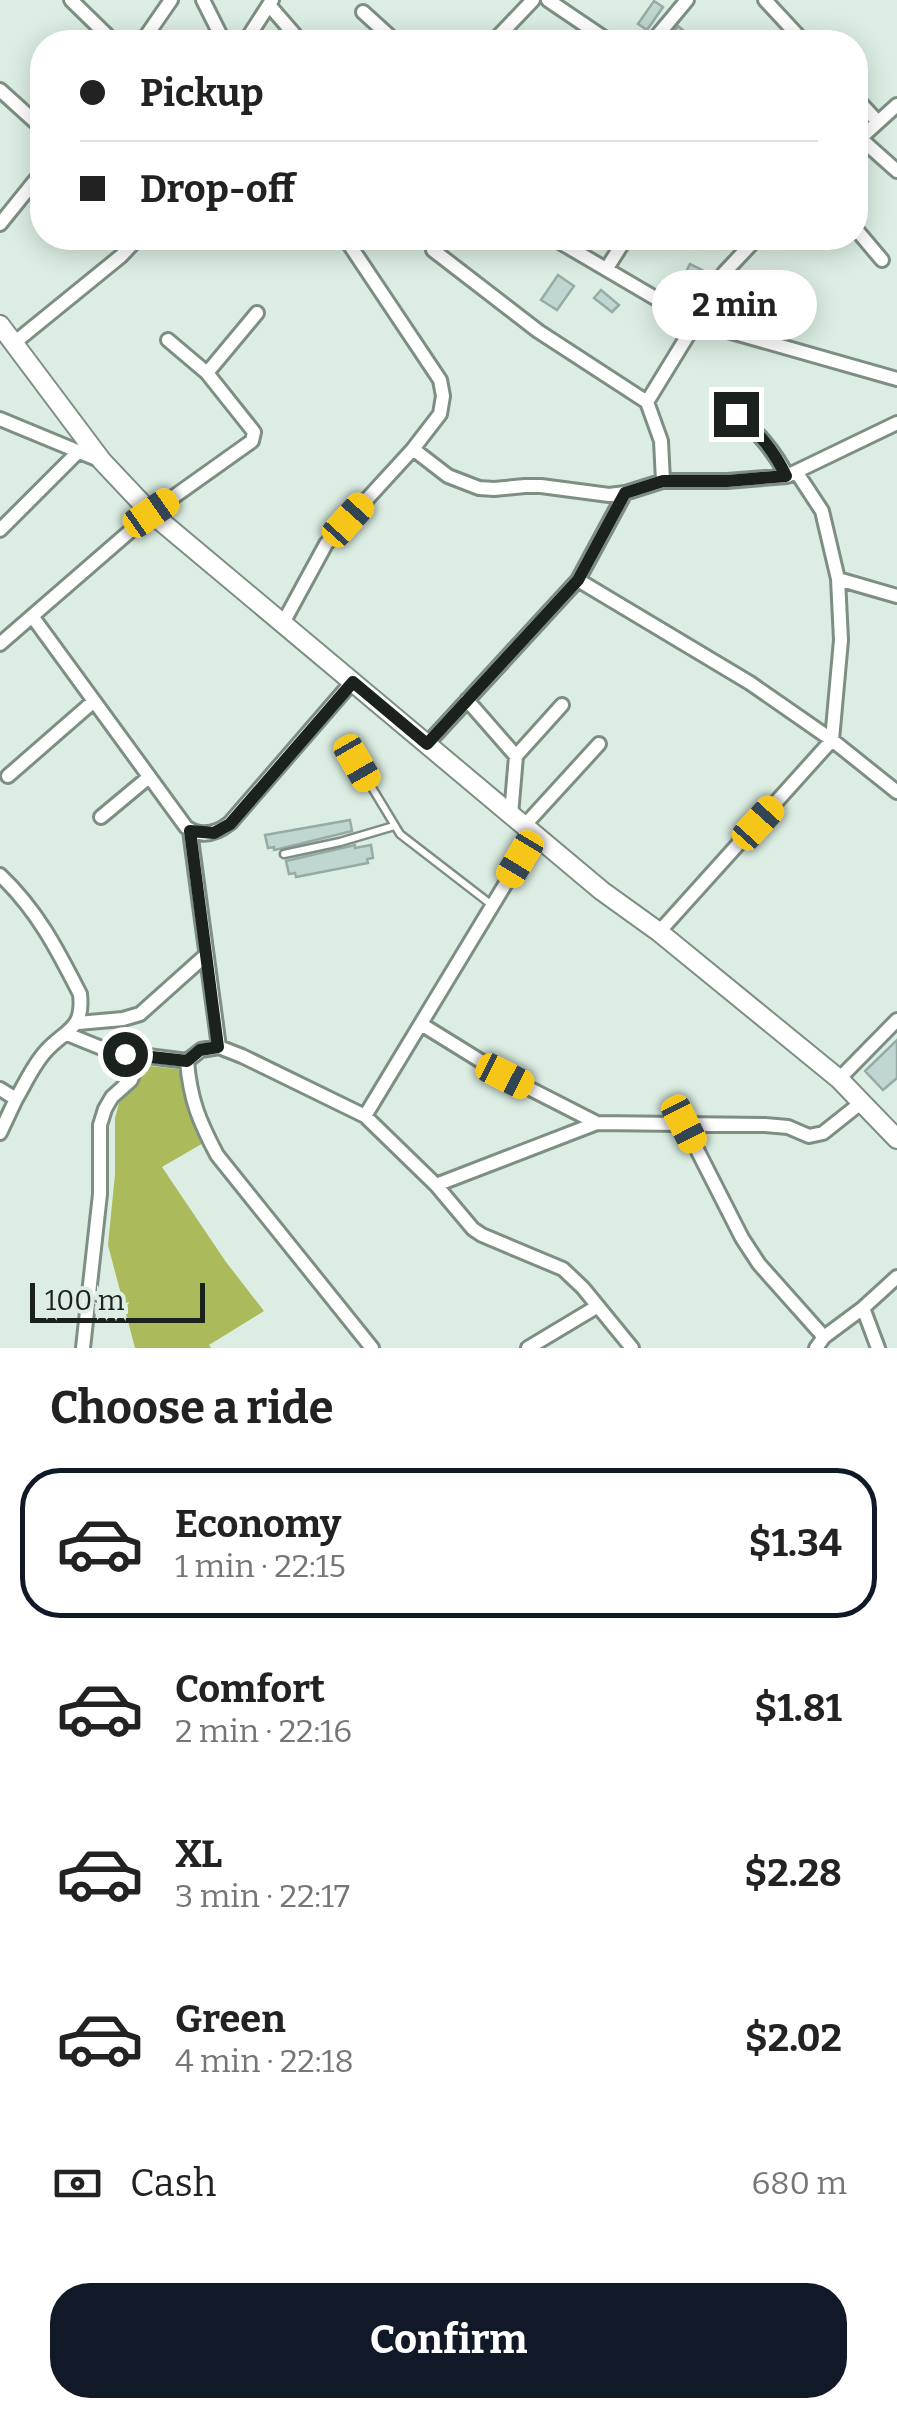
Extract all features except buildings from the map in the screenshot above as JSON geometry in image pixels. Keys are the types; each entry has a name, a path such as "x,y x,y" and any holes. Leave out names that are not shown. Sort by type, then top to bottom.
{"street":[{"path":"71,0 102,30"},
{"path":"150,30 171,0"},
{"path":"203,0 218,30"},
{"path":"504,30 533,0"},
{"path":"548,0 592,30"},
{"path":"662,30 687,0"},
{"path":"765,0 793,30"},
{"path":"252,30 271,2 291,30"},
{"path":"363,12 383,30"},
{"path":"0,90 30,117"},
{"path":"868,131 897,105"},
{"path":"868,111 878,122"},
{"path":"868,149 897,171"},
{"path":"0,224 30,187"},
{"path":"868,243 882,260"},
{"path":"14,343 127,250"},
{"path":"284,623 326,544 440,414 440,380 353,250"},
{"path":"433,250 523,320 648,402 660,441 663,481"},
{"path":"574,250 693,320 897,379"},
{"path":"606,268 618,250"},
{"path":"648,402 693,320 726,272 747,250"},
{"path":"207,373 257,313"},
{"path":"0,325 102,461 151,513 602,891 659,932 839,1079 897,1139"},
{"path":"0,644 151,513 252,441 254,432 207,373 168,340"},
{"path":"659,932 832,740 840,640 838,580 822,512 760,434 736,414"},
{"path":"413,449 448,476 478,488 525,486 593,494 625,493 663,481 792,475 897,423"},
{"path":"2,424 102,461"},
{"path":"0,530 78,452"},
{"path":"427,744 578,580 625,493"},
{"path":"578,580 750,683 832,740 897,792"},
{"path":"838,580 897,596"},
{"path":"32,616 190,831 218,1047"},
{"path":"190,831 214,833 230,824 353,682"},
{"path":"467,700 516,756 523,826"},
{"path":"8,776 94,701"},
{"path":"516,756 562,705"},
{"path":"365,1116 492,906 523,826 599,744"},
{"path":"101,816 149,777"},
{"path":"0,875 49,933 80,994 81,1012 78,1023 43,1054 0,1133"},
{"path":"78,1023 123,1020 140,1014 206,955"},
{"path":"839,1079 897,1020"},
{"path":"421,1024 505,1076 597,1123"},
{"path":"67,1034 108,1051 187,1061 200,1050 218,1047 365,1116 436,1185 472,1228 493,1241 563,1268 632,1348"},
{"path":"83,1348 100,1194 100,1125 112,1096 131,1080 140,1056"},
{"path":"187,1061 192,1103 217,1155 372,1348"},
{"path":"0,1089 16,1099"},
{"path":"436,1185 597,1123 777,1126 809,1136 823,1133 862,1102"},
{"path":"684,1124 742,1238 820,1343 897,1277"},
{"path":"528,1348 598,1306"},
{"path":"863,1308 878,1348"}],"lane":[{"path":"357,763 400,834 492,906"},
{"path":"284,854 394,826"}],"green space":[{"path":"142,1065 185,1070 205,1142 162,1167 264,1311 209,1345 211,1348 135,1348 108,1245 115,1174 115,1118 120,1099"}],"route":[{"path":"125,1054 187,1061 200,1050 218,1047 190,831 214,833 230,824 353,682 427,744 578,580 625,493 663,481 786,476 760,434 736,414"}]}
